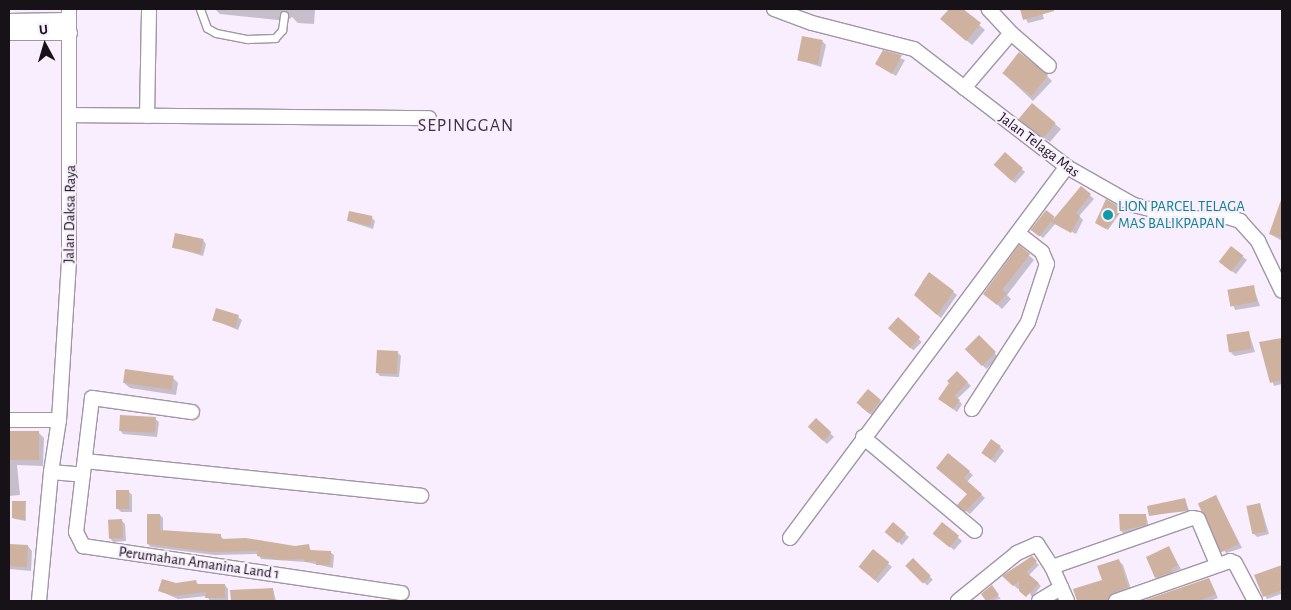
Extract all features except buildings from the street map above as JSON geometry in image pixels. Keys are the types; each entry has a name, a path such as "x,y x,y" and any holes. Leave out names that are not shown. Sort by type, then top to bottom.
{"street":[{"path":"147,116 149,9"},
{"name":"Jalan Telaga Mas","path":"774,9 812,23 914,49 1067,168 1104,190 1160,213 1188,219 1228,217 1240,221 1258,241 1278,270 1282,291"},
{"path":"989,9 1011,33 1049,66"},
{"path":"9,21 70,21"},
{"path":"9,33 70,21"},
{"name":"Jalan Daksa Raya","path":"39,601 51,472 59,420 69,262 72,115 70,21"},
{"path":"964,88 1011,33"},
{"path":"72,115 429,118"},
{"path":"790,538 863,437 1067,168"},
{"path":"972,409 1028,322 1047,264 1042,252 1018,233"},
{"name":"Perumahan Amanina Land 1","path":"192,412 92,398 76,532 82,546 402,593"},
{"path":"9,420 59,420"},
{"path":"863,437 976,531"},
{"path":"84,461 421,496"},
{"path":"51,472 83,475"},
{"path":"1052,566 1192,518 1198,519 1217,564"},
{"path":"958,601 1030,546 1037,544 1052,566 1067,601"},
{"path":"1116,601 1217,564 1235,563 1254,601"},
{"path":"1039,601 1061,588"}],"lane":[{"path":"200,9 207,28 216,33 247,40 275,38 282,30 284,15"}],"place":[{"name":"LION PARCEL TELAGA MAS BALIKPAPAN","path":"1108,215"}],"district":[{"name":"SEPINGGAN","path":"466,126"}]}
